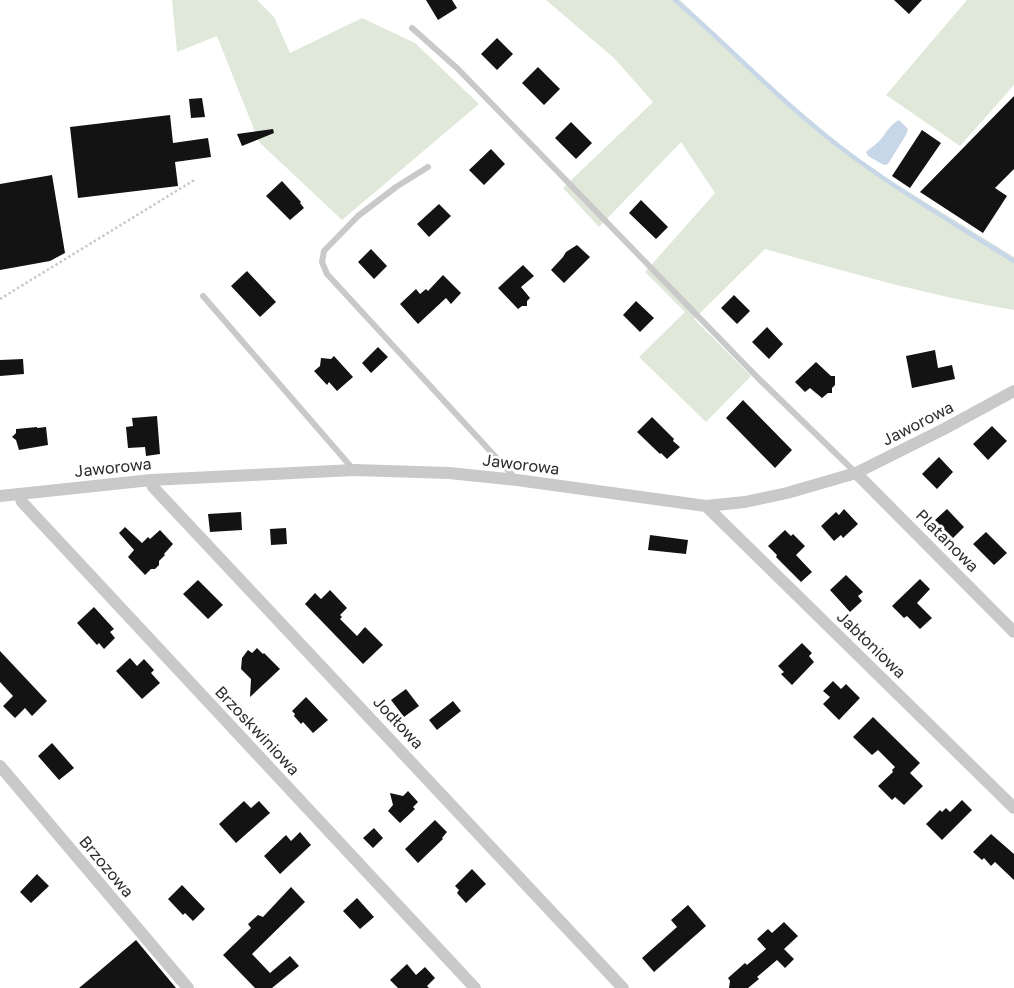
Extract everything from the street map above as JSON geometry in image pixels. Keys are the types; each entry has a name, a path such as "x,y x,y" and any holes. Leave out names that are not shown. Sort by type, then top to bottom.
{"street":[{"name":"Jaworowa","path":"0,496 151,480 354,470 450,473 517,480 706,506 745,502 787,493 856,473 1014,391"},
{"name":"Platanowa","path":"856,473 1014,632"},
{"name":"Jodłowa","path":"151,480 153,488 623,988"},
{"name":"Brzoskwiniowa","path":"18,494 28,510 475,988"},
{"name":"Jabłoniowa","path":"706,506 1014,808"},
{"name":"Brzozowa","path":"0,766 188,988"}],"lane":[{"path":"412,28 458,69 757,377 856,473"},
{"path":"428,167 396,187 358,216 324,250 322,262 327,274 517,480"},
{"path":"203,296 354,470"}],"path":[{"path":"0,299 196,179"}],"shaded area":[{"path":"172,0 257,0 274,17 290,53 362,18 415,43 479,104 342,220 259,142 217,36 177,52"},
{"path":"546,0 680,0 772,88 848,151 888,179 1014,257 1014,310 920,291 765,249 694,319 751,376 706,422 639,357 685,312 645,272 715,193 681,142 599,227 563,188 653,102 614,58"},
{"path":"967,0 1014,0 1014,85 960,146 886,95"}],"water":[{"path":"899,120 908,129 888,164 884,165 868,156 866,152"}],"building":[{"path":"426,0 452,0 457,8 438,20"},
{"path":"894,0 922,0 909,14"},
{"path":"497,38 513,54 497,70 481,54"},
{"path":"538,67 560,89 544,105 522,83"},
{"path":"1014,96 1014,169 995,188 1007,196 983,233 920,192"},
{"path":"202,98 205,117 191,118 189,99"},
{"path":"170,115 173,143 208,138 211,157 175,162 178,186 78,198 70,127"},
{"path":"571,122 592,143 576,159 555,138"},
{"path":"273,129 274,133 242,146 237,134"},
{"path":"922,130 941,143 910,188 892,176"},
{"path":"491,149 505,164 484,185 469,170"},
{"path":"52,175 65,253 50,261 0,270 0,184"},
{"path":"282,181 304,208 290,220 266,196"},
{"path":"641,200 668,227 656,239 629,213"},
{"path":"439,204 451,216 429,237 417,224"},
{"path":"577,245 590,257 564,283 551,270 566,252"},
{"path":"371,249 387,266 374,279 358,262"},
{"path":"523,265 534,276 521,287 530,298 527,301 527,306 522,306 518,309 498,288"},
{"path":"247,271 276,302 260,317 231,286"},
{"path":"443,275 461,293 451,304 446,298 418,324 400,304 416,289 420,294 426,289 428,291"},
{"path":"734,295 750,311 737,324 721,308"},
{"path":"636,301 654,318 640,332 623,315"},
{"path":"767,327 783,344 769,359 752,342"},
{"path":"378,347 388,357 371,373 362,363"},
{"path":"935,350 938,368 952,365 955,379 912,388 906,356"},
{"path":"334,356 353,377 337,391 329,382 327,385 314,371 320,366 321,358 331,359"},
{"path":"23,359 24,374 0,376 0,360"},
{"path":"816,362 831,376 835,376 835,385 832,388 832,393 828,393 822,398 810,388 805,392 795,382"},
{"path":"743,400 792,450 775,468 726,418"},
{"path":"157,416 160,454 146,456 145,447 128,448 126,427 133,426 132,418"},
{"path":"652,417 680,447 667,459 637,432"},
{"path":"992,426 1007,441 988,460 973,444"},
{"path":"46,427 48,445 19,450 16,440 12,437 16,433 16,429"},
{"path":"939,457 953,472 937,489 922,474"},
{"path":"844,509 858,524 843,538 841,535 834,541 821,526 836,512 839,515"},
{"path":"947,509 964,527 953,538 935,520"},
{"path":"241,512 242,530 210,532 208,514"},
{"path":"125,527 142,543 160,530 173,544 159,561 159,565 145,575 128,557 134,550 119,533"},
{"path":"286,528 287,544 271,545 270,529"},
{"path":"785,530 791,536 793,534 805,546 796,555 812,572 801,582 776,557 777,555 768,546"},
{"path":"986,532 1007,553 994,565 973,544"},
{"path":"650,535 688,540 686,554 648,550"},
{"path":"846,575 863,592 858,596 862,601 850,612 830,590"},
{"path":"920,579 930,589 917,603 932,618 920,629 907,616 904,618 892,606"},
{"path":"198,580 223,605 208,619 183,594"},
{"path":"330,590 347,608 340,615 342,617 340,619 357,636 365,627 383,645 363,664 305,604 315,593 321,599"},
{"path":"94,607 114,629 110,632 115,638 104,649 99,643 97,645 77,623"},
{"path":"802,643 812,653 809,656 814,662 792,685 781,674 784,672 778,666"},
{"path":"257,648 280,669 250,697 251,679 241,669 242,658 248,650 252,653"},
{"path":"0,651 47,701 32,716 25,708 15,718 3,706 13,696 0,682"},
{"path":"130,658 137,666 144,659 154,670 151,673 160,683 142,699 116,671"},
{"path":"833,681 841,689 846,684 860,698 839,720 823,704 830,697 823,691"},
{"path":"406,689 419,706 404,717 391,700"},
{"path":"306,697 328,720 313,733 303,722 301,724 292,711"},
{"path":"453,701 461,711 437,730 429,720"},
{"path":"873,717 920,763 910,773 923,786 904,805 895,797 892,800 878,786 893,772 892,770 895,767 878,750 872,755 853,737"},
{"path":"52,743 74,768 59,780 38,756"},
{"path":"408,791 418,802 413,807 415,809 400,823 388,811 393,805 390,793 403,796"},
{"path":"962,800 972,810 942,840 926,824 940,810 942,812 946,808 950,812"},
{"path":"244,801 251,808 259,801 270,813 236,843 219,824"},
{"path":"435,820 447,832 443,839 418,863 405,849"},
{"path":"374,828 383,838 373,848 363,838"},
{"path":"300,832 311,845 280,874 264,856 286,835 291,841"},
{"path":"991,834 1014,854 1014,880 995,862 991,866 984,858 982,860 973,852"},
{"path":"472,869 486,884 466,903 457,893 459,890 455,886"},
{"path":"37,874 49,886 31,903 20,892"},
{"path":"182,885 205,909 193,921 185,913 183,915 168,899"},
{"path":"291,887 305,902 252,954 270,973 290,956 299,966 272,988 255,988 223,955 251,928 248,924 258,915 263,917"},
{"path":"357,898 374,917 360,929 343,911"},
{"path":"688,905 706,926 654,972 642,958 677,927 671,920"},
{"path":"784,922 798,936 784,949 794,959 785,968 777,960 757,977 759,979 748,988 729,988 730,981 728,978 745,963 747,965 766,949 757,939 768,929 772,933"},
{"path":"136,940 176,988 79,988 97,973"},
{"path":"407,964 416,975 425,967 435,978 427,986 429,988 398,988 390,980"}],"waterway":[{"path":"675,0 795,110 836,144 902,190 1014,261"}]}
